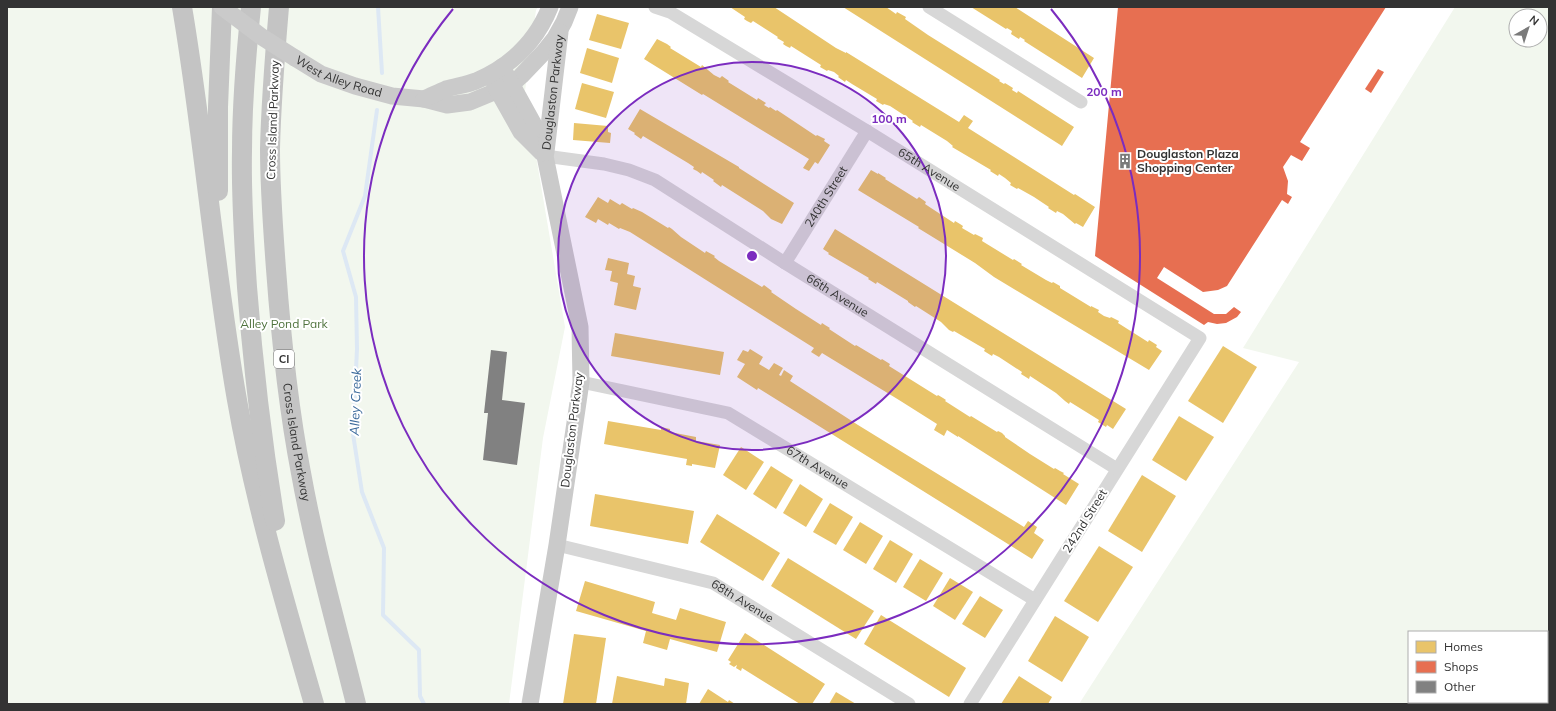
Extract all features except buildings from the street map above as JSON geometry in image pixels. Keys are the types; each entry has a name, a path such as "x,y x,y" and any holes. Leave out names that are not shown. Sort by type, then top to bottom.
{"highway":[{"path":"182,7 225,323 237,400 252,479 274,566 315,704"},
{"path":"222,7 218,122 218,181 221,241 238,400 252,479"},
{"path":"251,7 245,69 242,152 243,232 256,391 266,468 280,549 315,704"},
{"name":"Cross Island Parkway","path":"279,7 270,150 272,225 287,390 301,473 356,704"}],"main road":[{"name":"West Alley Road","path":"222,7 262,37 321,74 354,86 392,96 424,99 446,105 470,102 504,88"},
{"name":"Douglaston Parkway","path":"545,156 521,132 496,70 522,52 533,40 550,7"},
{"name":"Douglaston Parkway","path":"504,88 521,76 543,53 560,29 570,7"},
{"name":"Douglaston Parkway","path":"530,704 557,544 581,382 580,327 545,156 560,29"},
{"name":"West Alley Road","path":"424,99 447,89 476,81 496,70"}],"street":[{"name":"65th Avenue","path":"655,7 670,12 867,131 1200,338"},
{"path":"929,7 1081,102"},
{"name":"240th Street","path":"785,263 867,131"},
{"name":"66th Avenue","path":"545,156 604,164 629,170 655,180 785,263 1117,469"},
{"name":"242nd Street","path":"970,704 1200,338"},
{"name":"67th Avenue","path":"581,382 728,413 1035,600"},
{"name":"68th Avenue","path":"557,544 713,583 910,704"}],"green space":[{"name":"Alley Pond Park","path":"7,7 538,7 536,10 525,91 565,327 543,438 509,704 7,704"},
{"path":"1455,7 1549,7 1549,704 1079,704 1299,362 1243,348"}],"waterway":[{"name":"Alley Creek","path":"378,7 382,73"},
{"name":"Alley Creek","path":"377,110 365,196 343,251 356,297 357,349 353,434 362,492 384,548 383,615 419,650 420,696 424,704"}],"place":[{"name":"Douglaston Plaza Shopping Center","path":"1125,161"}]}
